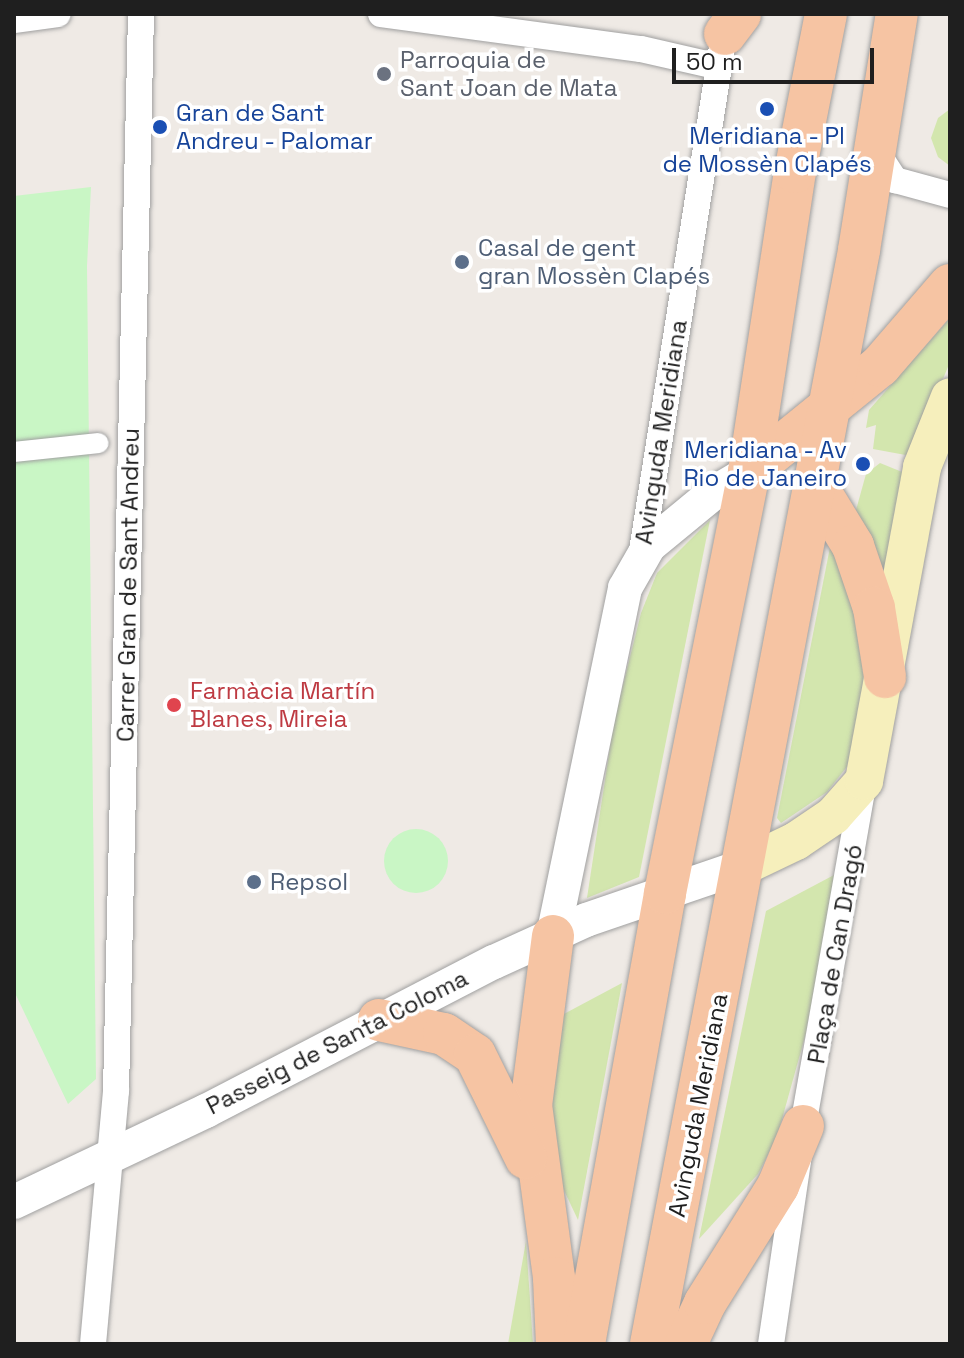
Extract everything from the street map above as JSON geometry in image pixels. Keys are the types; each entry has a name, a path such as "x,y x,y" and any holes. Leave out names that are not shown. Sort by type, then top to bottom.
{"main road":[{"path":"584,1344 665,893 749,472 795,172 826,14"},
{"name":"Avinguda Meridiana","path":"651,1344 744,866 876,151 897,14"},
{"path":"749,472 828,411 909,336 950,285"},
{"name":"Plaça de Can Dragó","path":"744,866 796,841 833,816 864,781 922,467 947,412"},
{"path":"814,482 853,546 874,608 885,677"},
{"path":"553,936 531,1105 547,1219 557,1344"},
{"path":"379,1020 444,1034 475,1055 508,1117 547,1219"},
{"path":"686,1344 705,1303 778,1186 803,1126"}],"street":[{"path":"14,20 58,14"},
{"name":"Carrer Gran de Sant Andreu","path":"93,1344 112,1156 141,14"},
{"path":"396,15 641,49 727,32"},
{"name":"Avinguda Meridiana","path":"553,936 609,648 625,588 641,557 727,32"},
{"path":"876,151 895,180 950,195"},
{"path":"14,452 99,443"},
{"path":"641,557 712,494 749,472"},
{"name":"Plaça de Can Dragó","path":"803,1126 864,781"},
{"path":"665,893 744,866"},
{"name":"Passeig de Santa Coloma","path":"14,1202 553,936 665,893"},
{"path":"771,1344 803,1126"}],"green space":[{"path":"950,109 950,166 938,157 931,138 938,118"},
{"path":"91,187 87,266 96,1079 68,1104 14,991 14,196"},
{"path":"950,318 950,362 911,456 873,449 876,425 866,428 869,410"},
{"path":"880,463 907,474 887,600 856,510 866,474"},
{"path":"710,520 639,877 587,898 614,721 641,613 657,573"},
{"path":"832,537 872,635 853,759 827,792 781,823 777,818"},
{"path":"416,829 439,838 448,861 439,884 416,893 393,884 384,861 393,838"},
{"path":"834,875 837,884 806,1033 777,1137 758,1174 699,1239 766,911"},
{"path":"622,983 578,1220 553,1167 549,1135 562,1015"},
{"path":"526,1241 533,1344 508,1344"}],"place":[{"name":"Parroquia de Sant Joan de Mata","path":"384,74"},
{"name":"Meridiana - Pl de Mossèn Clapés","path":"767,109"},
{"name":"Gran de Sant Andreu - Palomar","path":"160,127"},
{"name":"Casal de gent gran Mossèn Clapés","path":"462,262"},
{"name":"Meridiana - Av Rio de Janeiro","path":"863,464"},
{"name":"Farmàcia Martín Blanes, Mireia","path":"174,705"},
{"name":"Repsol","path":"254,882"}]}
